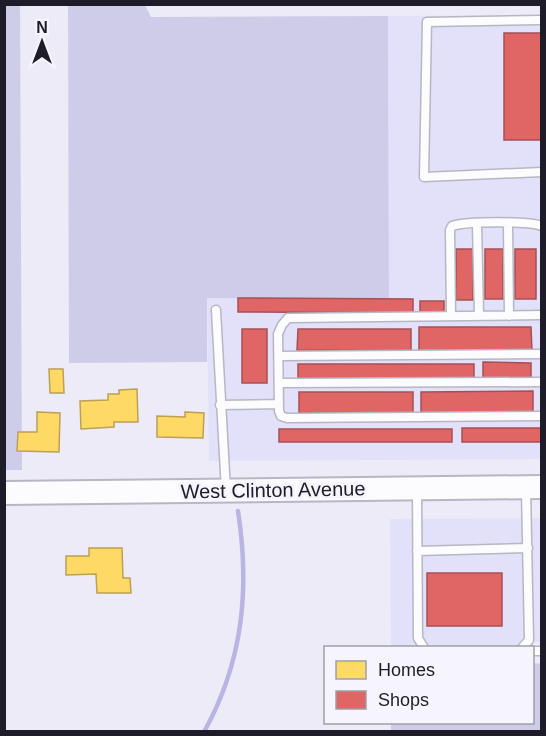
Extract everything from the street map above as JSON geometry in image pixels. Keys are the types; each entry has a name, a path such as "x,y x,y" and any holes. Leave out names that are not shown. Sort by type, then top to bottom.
{"main road":[{"name":"West Clinton Avenue","path":"4,493 534,487"}],"lane":[{"path":"542,20 427,22 424,177 542,172"},
{"path":"451,316 450,230 452,226 457,224 535,224 542,226"},
{"path":"477,224 479,316"},
{"path":"508,224 509,315"},
{"path":"216,310 226,491"},
{"path":"542,315 288,318 278,334 279,404 281,416 287,418 542,416"},
{"path":"279,356 542,354"},
{"path":"279,383 542,382"},
{"path":"220,405 279,404"},
{"path":"524,646 529,640 528,548 534,487"},
{"path":"417,489 418,638 423,646"},
{"path":"417,551 528,548"}],"shaded area":[{"path":"4,5 20,5 22,470 4,470"},
{"path":"68,5 145,5 151,17 388,16 389,299 207,298 207,362 69,363"},
{"path":"541,15 541,459 209,461 207,298 389,298 388,16"},
{"path":"541,518 541,642 533,642 532,646 391,646 390,519"},
{"path":"534,663 541,664 541,731 391,731 391,724 534,724"}],"building: Homes":[{"path":"49,369 63,369 64,393 50,393"},
{"path":"137,389 138,422 114,422 114,427 81,429 80,401 108,400 108,394 119,394 119,390"},
{"path":"37,412 60,413 59,452 17,451 18,432 37,432"},
{"path":"185,412 204,413 203,438 157,437 157,416 185,417"},
{"path":"89,548 122,548 123,578 130,578 131,593 97,593 96,574 66,575 66,556 89,556"}],"building: Shops":[{"path":"504,33 542,33 542,140 504,140"},
{"path":"456,249 473,249 473,300 456,300"},
{"path":"485,249 503,249 503,299 485,299"},
{"path":"515,249 536,249 536,299 515,299"},
{"path":"238,298 413,299 413,313 238,312"},
{"path":"420,301 444,301 444,313 420,313"},
{"path":"419,327 531,327 532,351 419,351"},
{"path":"242,329 267,329 267,383 242,383"},
{"path":"298,329 411,329 411,351 297,350"},
{"path":"483,362 531,363 531,379 483,379"},
{"path":"298,364 474,364 474,378 298,378"},
{"path":"533,391 533,413 421,414 421,392"},
{"path":"299,392 413,392 413,413 299,413"},
{"path":"462,428 541,428 541,442 462,442"},
{"path":"279,429 452,429 452,442 279,442"},
{"path":"427,573 502,573 502,626 427,626"}],"waterway":[{"path":"204,732 227,679 240,624 243,569 238,511"}]}
